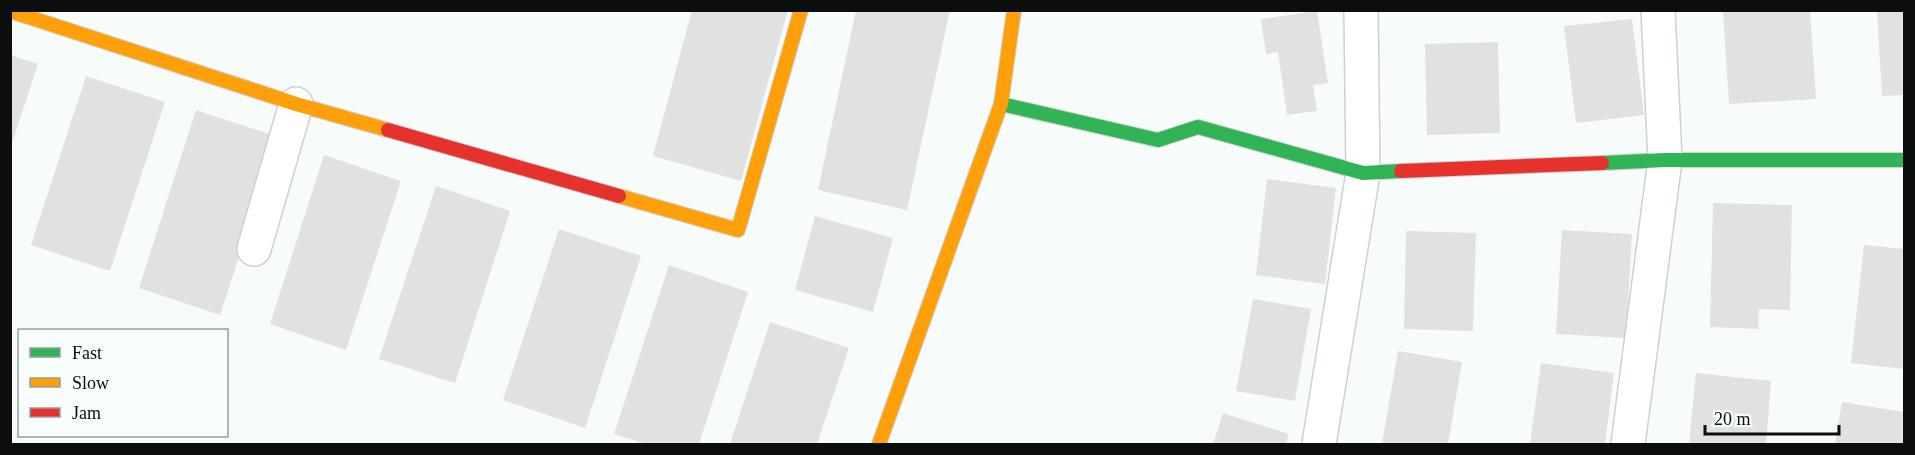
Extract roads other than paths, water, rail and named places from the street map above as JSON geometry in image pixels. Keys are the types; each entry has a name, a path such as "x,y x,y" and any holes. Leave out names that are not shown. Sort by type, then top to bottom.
{"street":[{"path":"10,11 61,19 296,104 738,230 801,10"},
{"path":"879,444 1001,104 1014,10"},
{"path":"1319,444 1363,173 1361,10"},
{"path":"1628,444 1665,160 1658,10"},
{"path":"254,249 296,104"},
{"path":"1001,104 1158,140 1198,127 1363,173 1665,160 1905,160"}]}
